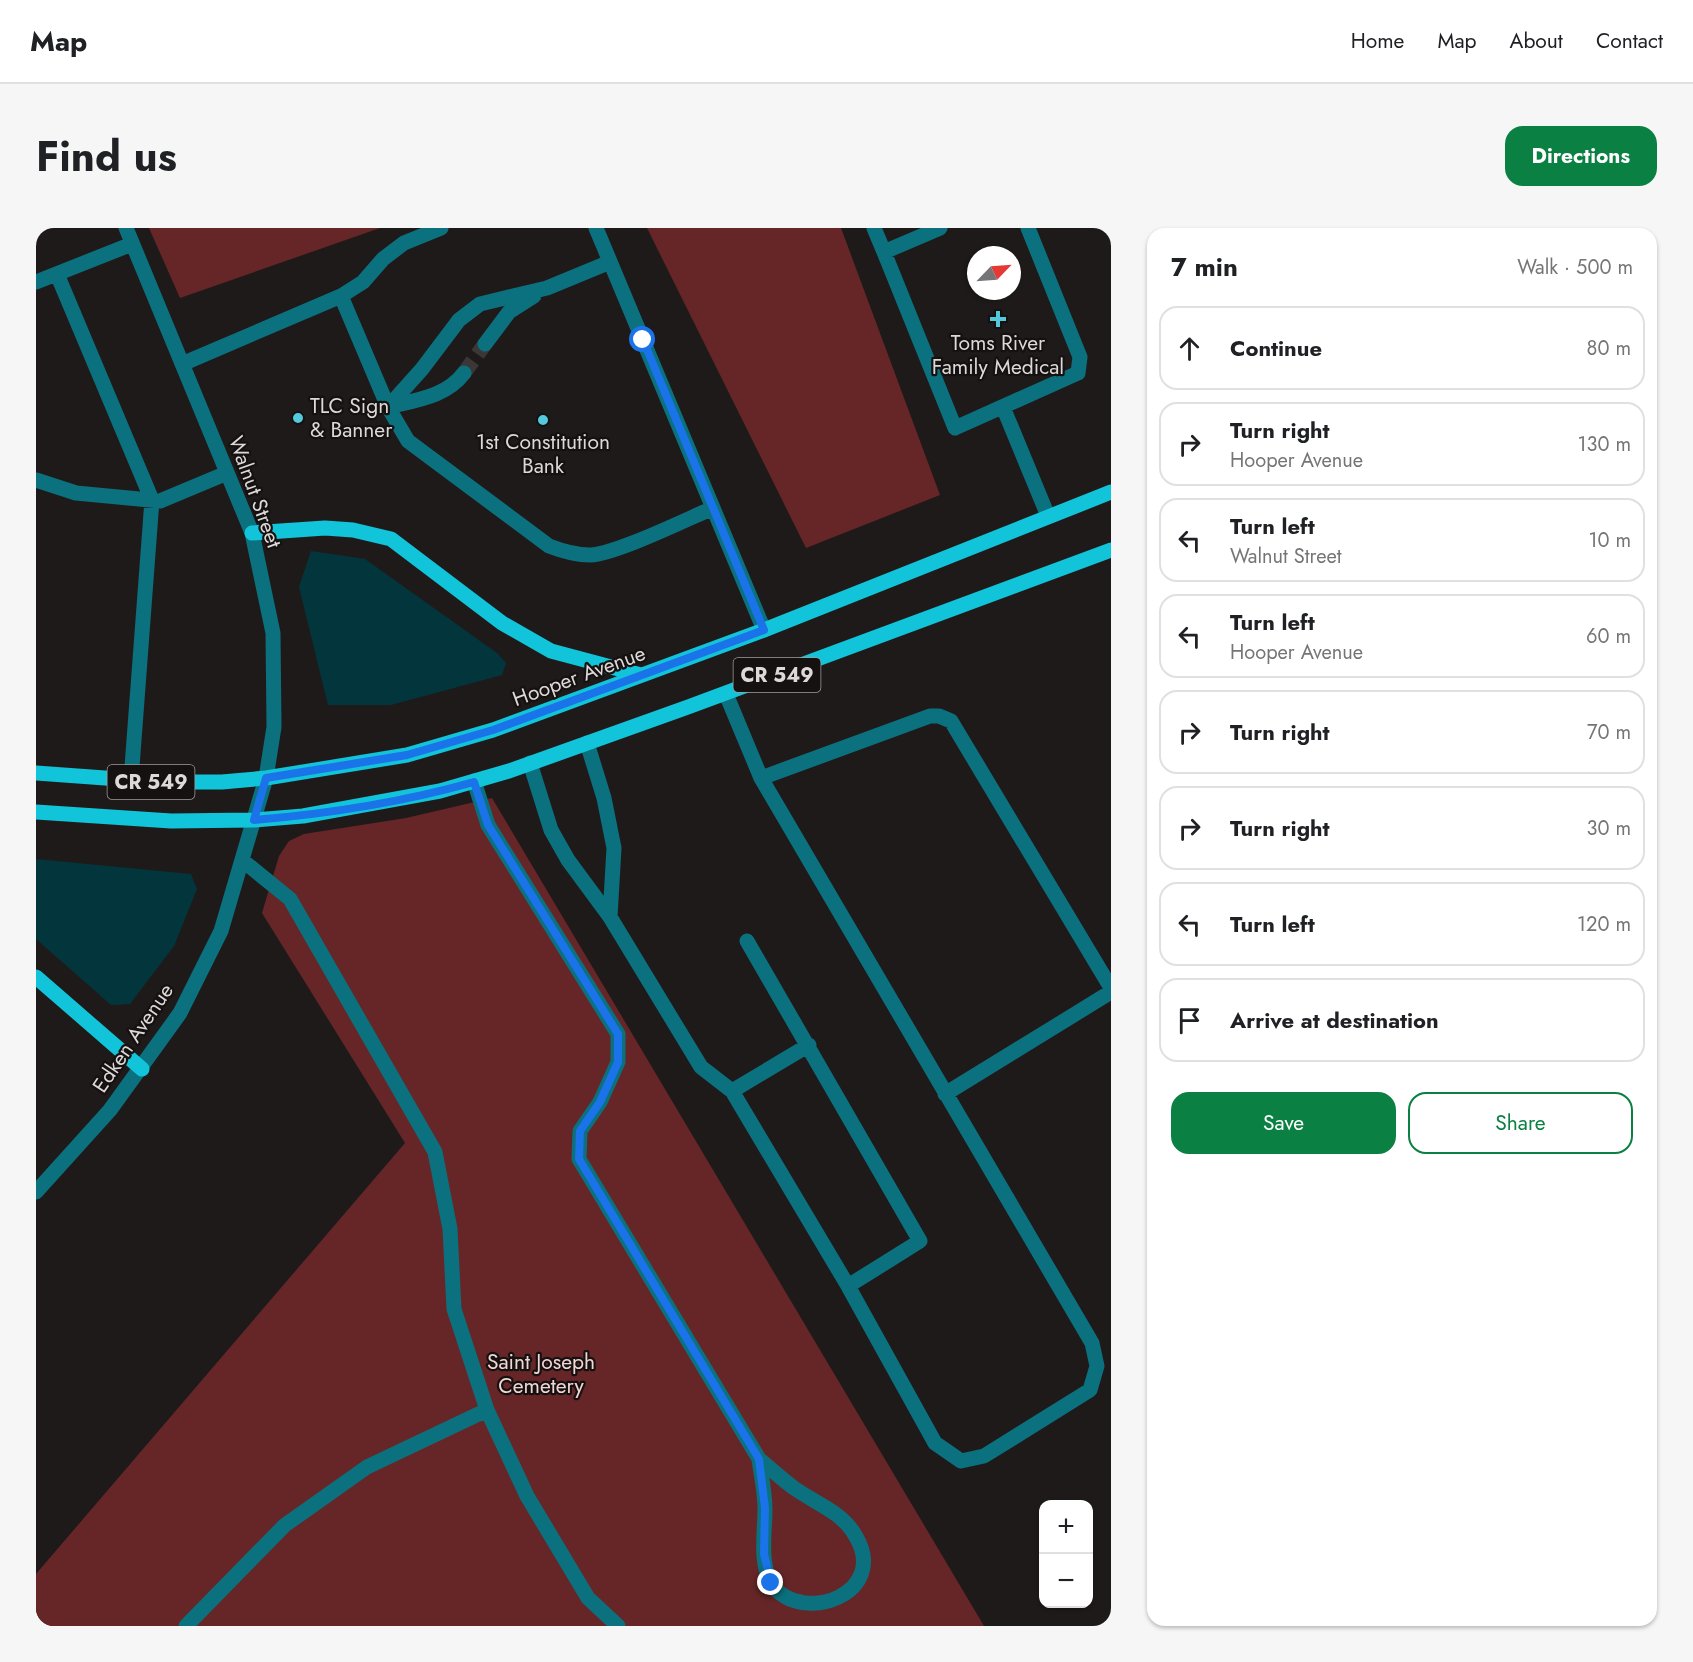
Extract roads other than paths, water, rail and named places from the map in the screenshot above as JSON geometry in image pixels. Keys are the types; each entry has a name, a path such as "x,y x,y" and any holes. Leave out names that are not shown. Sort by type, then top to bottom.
{"main road":[{"name":"Hooper Avenue","path":"36,773 131,780 222,782 266,778 407,755 493,730 764,630 1111,492"},
{"path":"252,533 326,528 353,530 391,539 502,623 551,651 641,675"},
{"name":"CR 549","path":"36,812 171,821 254,820 303,816 440,791 474,782 726,694 1111,550"},
{"path":"36,977 142,1069"}],"street":[{"name":"Walnut Street","path":"126,228 252,533 273,633 274,728 266,778 254,820"},
{"path":"182,364 342,296 363,282 382,259 404,243 441,228"},
{"path":"596,228 764,630"},
{"path":"874,228 955,428 1078,374 1080,357 1028,228"},
{"path":"884,252 940,228"},
{"path":"36,282 132,244"},
{"path":"388,407 422,369 459,320 480,304 547,288 610,262"},
{"path":"57,274 152,500 131,780"},
{"path":"485,344 509,312 547,288"},
{"path":"342,296 388,407 408,441 549,546 567,552 591,555 609,550 713,508"},
{"path":"388,407 442,393 456,384 464,373"},
{"path":"1003,407 1048,516"},
{"path":"36,480 76,493 160,501 227,473"},
{"path":"530,763 551,830 568,860 610,917 701,1067 732,1091 848,1286 935,1443 961,1461 984,1456 1090,1390 1097,1366 1092,1343 761,778 726,694"},
{"path":"761,778 930,716 951,721 1111,990 945,1094"},
{"path":"586,743 604,798 614,848 610,917"},
{"path":"474,782 488,825 618,1034 618,1062 600,1102 580,1131 579,1159 759,1459 795,1489 845,1522 856,1535 866,1568 858,1585 846,1597 822,1607 796,1605 780,1597 771,1583 764,1554 765,1508 759,1459"},
{"name":"Edken Avenue","path":"37,1187 110,1110 142,1069 180,1013 221,931 254,820"},
{"path":"242,860 290,899 435,1152 450,1229 454,1309 487,1410 526,1496 588,1598 618,1626"},
{"path":"747,941 920,1241 848,1286"},
{"path":"732,1091 808,1046"},
{"path":"186,1626 294,1519 368,1467 487,1410"}],"water":[{"path":"311,551 365,559 497,653 506,663 502,675 391,705 328,705 299,587"},
{"path":"36,859 191,874 197,889 174,946 130,1004 111,1005 36,939"}],"tunnel":[{"path":"464,373 485,344"}],"place":[{"name":"Toms River Family Medical","path":"998,319"},
{"name":"TLC Sign & Banner","path":"298,418"},
{"name":"1st Constitution Bank","path":"543,420"}],"park label":[{"name":"Saint Joseph Cemetery","path":"541,1374"}]}
